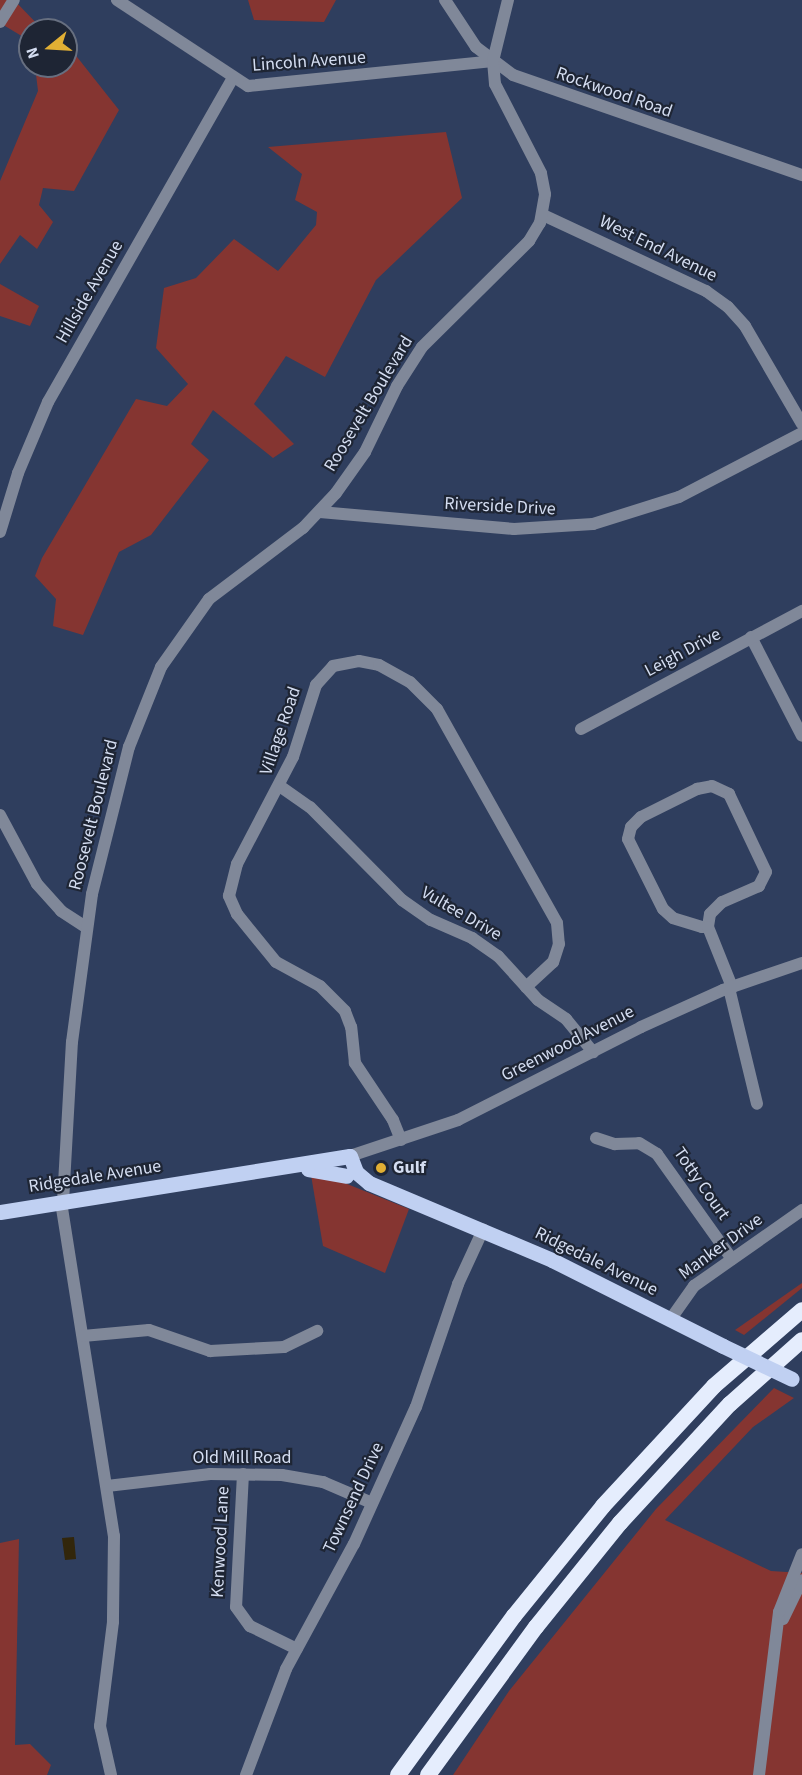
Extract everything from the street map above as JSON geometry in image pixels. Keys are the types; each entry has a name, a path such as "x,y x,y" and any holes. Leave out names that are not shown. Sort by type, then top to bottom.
{"highway":[{"path":"398,1775 520,1607 603,1506 714,1386 802,1310"},
{"path":"428,1775 536,1627 620,1522 730,1404 802,1340"}],"main road":[{"name":"Ridgedale Avenue","path":"0,1212 344,1156"},
{"path":"344,1156 346,1176"},
{"path":"344,1156 356,1172 369,1183"},
{"name":"Ridgedale Avenue","path":"297,1165 346,1176 364,1185 369,1183 483,1230 797,1381"}],"street":[{"path":"0,22 14,0"},
{"name":"Lincoln Avenue","path":"117,0 232,79 248,86 493,61"},
{"name":"Rockwood Road","path":"445,0 476,47 493,61 544,88 802,175"},
{"path":"493,61 508,0"},
{"name":"Roosevelt Boulevard","path":"62,1202 70,1062 87,928 123,766 161,667 208,599 320,512 365,452 397,386 422,347 529,240 543,215 545,194 541,173 495,84 493,61"},
{"name":"Hillside Avenue","path":"0,532 18,473 48,402 232,79"},
{"name":"West End Avenue","path":"543,215 715,297 745,326 802,424"},
{"name":"Riverside Drive","path":"320,512 514,529 593,524 673,500 802,433"},
{"name":"Leigh Drive","path":"581,729 802,610"},
{"path":"751,637 802,736"},
{"name":"Village Road","path":"401,1140 393,1120 355,1064 351,1027 345,1011 320,986 276,962 232,904 231,879 280,787 316,685 333,666 348,661 369,662 392,671 421,690 437,709 557,923 559,944 553,962 526,987"},
{"path":"708,927 692,925 668,914 628,839 632,827 641,817 697,789 712,786 729,794 766,872 753,891 729,898 713,908 708,927 731,988 757,1104"},
{"name":"Vultee Drive","path":"280,787 310,807 402,900 430,920 485,946 526,987 566,1019 593,1052"},
{"path":"0,815 37,884 61,911 87,928"},
{"name":"Greenwood Avenue","path":"344,1156 401,1140 458,1120 593,1052 731,988 802,963"},
{"name":"Totty Court","path":"596,1138 615,1144 639,1143 657,1154 732,1259"},
{"path":"62,1202 107,1486 115,1585 100,1726 111,1775"},
{"name":"Manker Drive","path":"670,1320 694,1286 802,1210"},
{"name":"Townsend Drive","path":"246,1775 297,1649 372,1503 416,1407 458,1284 483,1230"},
{"path":"83,1336 149,1330 210,1351 284,1347 317,1330"},
{"name":"Old Mill Road","path":"107,1486 184,1476 243,1474 303,1477 343,1489 372,1503"},
{"name":"Kenwood Lane","path":"243,1474 236,1607 250,1626 297,1649"},
{"path":"759,1775 782,1599 802,1554"},
{"path":"778,1628 802,1580"}],"shaded area":[{"path":"0,0 14,0 31,18 18,18 18,34 0,23"},
{"path":"248,0 336,0 324,22 254,20"},
{"path":"78,58 119,110 74,191 43,188 39,205 53,222 37,249 20,235 0,264 0,181 38,91 36,78 78,78"},
{"path":"446,132 462,198 376,280 325,377 286,356 254,404 294,444 273,458 213,410 191,444 209,460 151,535 119,552 83,635 53,626 56,599 35,576 42,558 136,399 167,406 188,384 156,348 164,288 196,278 234,239 278,271 316,225 317,212 295,200 302,174 268,147"},
{"path":"0,284 39,306 30,326 0,316"},
{"path":"320,1173 409,1209 385,1273 323,1246 311,1175"},
{"path":"802,1283 802,1288 744,1335 735,1330"},
{"path":"774,1388 794,1398 753,1427 665,1520 771,1571 802,1573 802,1775 453,1775 509,1691 656,1509"},
{"path":"74,1537 76,1559 65,1560 62,1538"},
{"path":"19,1539 15,1745 30,1744 51,1765 47,1775 0,1775 0,1543"}],"place":[{"name":"Gulf","path":"381,1168"}]}
